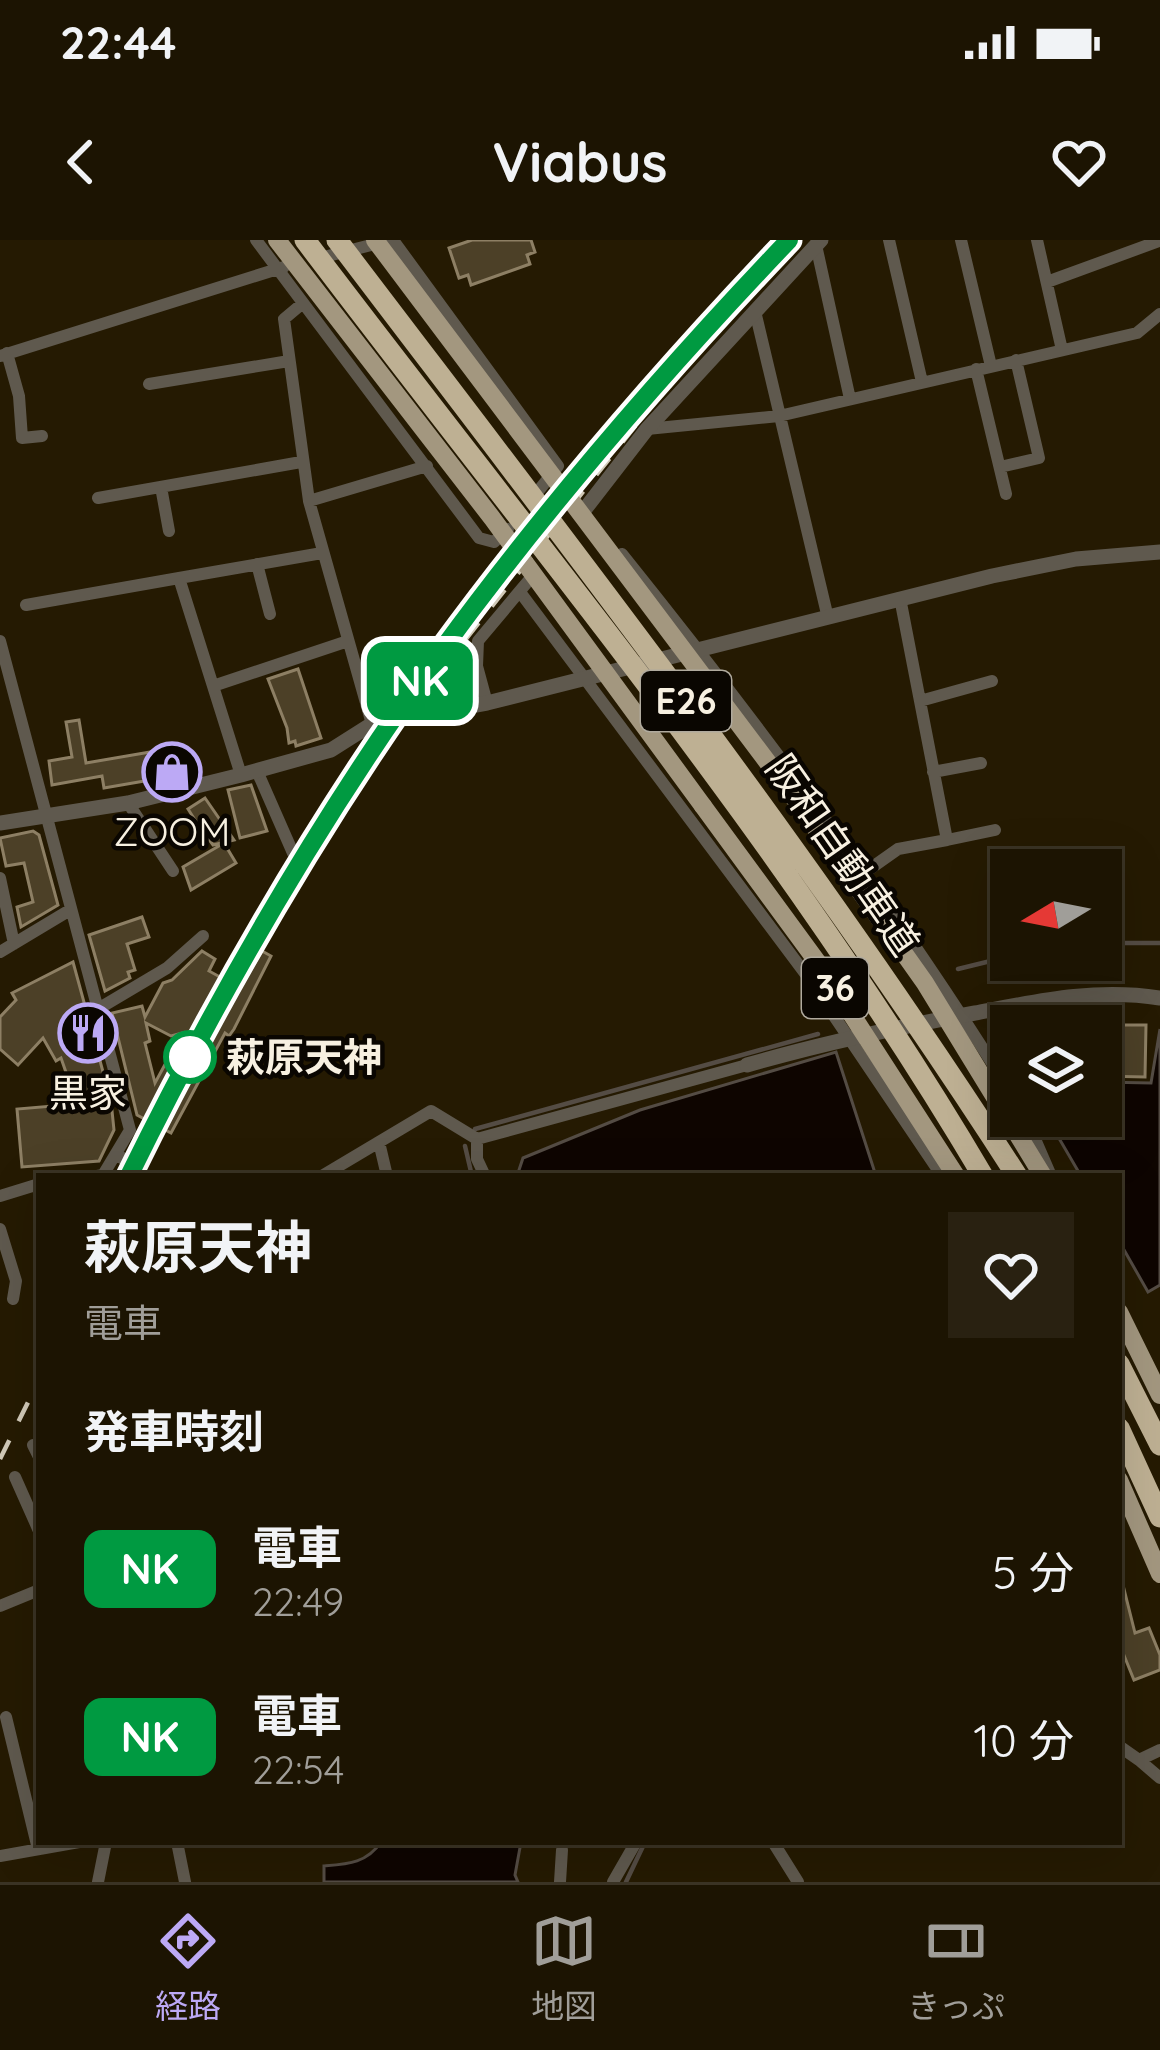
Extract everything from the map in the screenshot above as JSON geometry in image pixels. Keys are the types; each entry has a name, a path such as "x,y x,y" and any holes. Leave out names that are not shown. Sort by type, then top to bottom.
{"highway":[{"name":"阪和自動車道","path":"305,240 734,802 926,1079 981,1173"},
{"name":"阪和自動車道","path":"337,240 751,787 943,1061 1014,1173"},
{"path":"1122,1370 1160,1444"},
{"path":"1122,1435 1160,1517"}],"main road":[{"name":"36","path":"277,240 492,518 703,806 954,1173"},
{"name":"36","path":"375,240 955,1016 1045,1173"},
{"path":"1122,1318 1160,1395"},
{"path":"1122,1487 1160,1574"}],"street":[{"path":"42,436 22,438 19,396 3,354 278,268 391,240 558,466 502,537 487,542 479,538 427,466 278,268 256,240"},
{"path":"889,240 922,382"},
{"path":"961,240 991,366"},
{"path":"1037,240 1062,350"},
{"path":"1048,282 1159,241"},
{"path":"819,242 850,399"},
{"path":"487,703 477,666 478,641 647,429 819,242"},
{"path":"303,303 284,319 301,463 372,724"},
{"path":"755,311 828,617"},
{"path":"647,429 779,416 1137,333 1160,314"},
{"path":"1000,467 1039,458 1016,360"},
{"path":"149,384 289,361"},
{"path":"976,369 1006,494"},
{"path":"98,498 301,463"},
{"path":"309,501 427,466"},
{"path":"161,487 169,531"},
{"path":"585,509 700,651 864,873 990,1064"},
{"path":"0,823 128,803 249,773 331,750 372,724 487,703 1033,566 1160,552"},
{"path":"26,605 322,553"},
{"path":"257,564 270,614"},
{"path":"179,578 213,686 249,773 293,854"},
{"path":"520,592 856,1035 940,1173"},
{"path":"900,598 947,840"},
{"path":"0,641 130,1130 104,1173"},
{"path":"213,686 348,641"},
{"path":"920,701 992,681"},
{"path":"933,772 981,763"},
{"path":"128,803 173,872"},
{"path":"864,873 898,849 995,830"},
{"path":"0,878 14,944"},
{"path":"0,952 70,910"},
{"path":"98,1009 166,968 203,936"},
{"path":"327,1173 431,1111 477,1139 856,1035 1103,992 1160,998"},
{"path":"1033,1137 1046,1173"},
{"path":"477,1139 483,1173"},
{"path":"379,1142 386,1173"},
{"path":"117,1154 140,1173"},
{"path":"0,1196 36,1185"},
{"path":"0,1229 16,1281 13,1299"},
{"path":"14,1478 36,1525"},
{"path":"0,1606 36,1591"},
{"path":"6,1717 36,1841"},
{"path":"1122,1748 1160,1778"},
{"path":"1139,1760 1160,1750"},
{"path":"37,1845 38,1849"},
{"path":"0,1856 61,1845"},
{"path":"98,1882 105,1845"},
{"path":"178,1845 185,1882"},
{"path":"614,1882 634,1845"},
{"path":"775,1845 798,1882"},
{"path":"560,1882 562,1850"}],"shaded area":[{"path":"1160,1029 1160,1285 1148,1292 1122,1246 1122,1173 1079,1173 1058,1137 1122,1137 1122,1082 1151,1083"},
{"path":"836,1052 875,1173 518,1173 523,1158 640,1110"},
{"path":"379,1845 520,1845 518,1882 324,1882 324,1866 349,1863"}],"building":[{"path":"472,240 531,240 535,252 527,255 530,264 471,285 468,275 459,278 449,248"},
{"path":"298,669 321,738 296,746 295,741 289,743 268,679"},
{"path":"79,720 86,763 156,751 166,754 166,759 182,759 185,774 104,788 102,776 52,785 49,761 72,757 66,722"},
{"path":"251,785 267,831 240,838 228,790"},
{"path":"205,798 234,840 213,845 195,820 188,809"},
{"path":"33,831 39,835 58,905 21,927 17,907 33,902 24,863 6,866 0,838"},
{"path":"224,843 236,863 191,890 183,867"},
{"path":"142,917 149,937 127,944 135,970 128,972 130,978 105,991 89,935"},
{"path":"202,951 215,959 209,971 240,988 262,951 271,956 234,1029 229,1036 225,1033 171,1133 137,1115 112,1013 142,1006 145,1017 163,983","holes":["146,1023 171,1036 182,1033 155,1083 145,1043 150,1041"]},
{"path":"73,962 111,1101 114,1130 99,1161 22,1167 17,1109 77,1104 61,1058 56,1061 43,1038 18,1065 0,1049 0,1017 16,1000 12,993"},
{"path":"1122,1025 1146,1025 1145,1077 1122,1076"},
{"path":"1122,1585 1135,1633 1149,1628 1160,1655 1160,1670 1134,1680 1122,1650"}],"waterway":[{"path":"1122,943 1160,943"},
{"path":"958,969 990,961"},
{"path":"475,1129 818,1034"},
{"path":"465,1146 471,1173"},
{"path":"626,1882 644,1845"}],"railway":[{"path":"140,1173 235,983 342,807 403,718 667,386 800,240"},
{"path":"0,1459 36,1386"}],"train":[{"name":"NK","path":"131,1173 240,960 338,802 442,650 577,476 789,240"}],"place":[{"name":"ZOOM","path":"172,772"},
{"name":"黒家","path":"88,1033"},
{"name":"萩原天神","path":"190,1057"}]}
